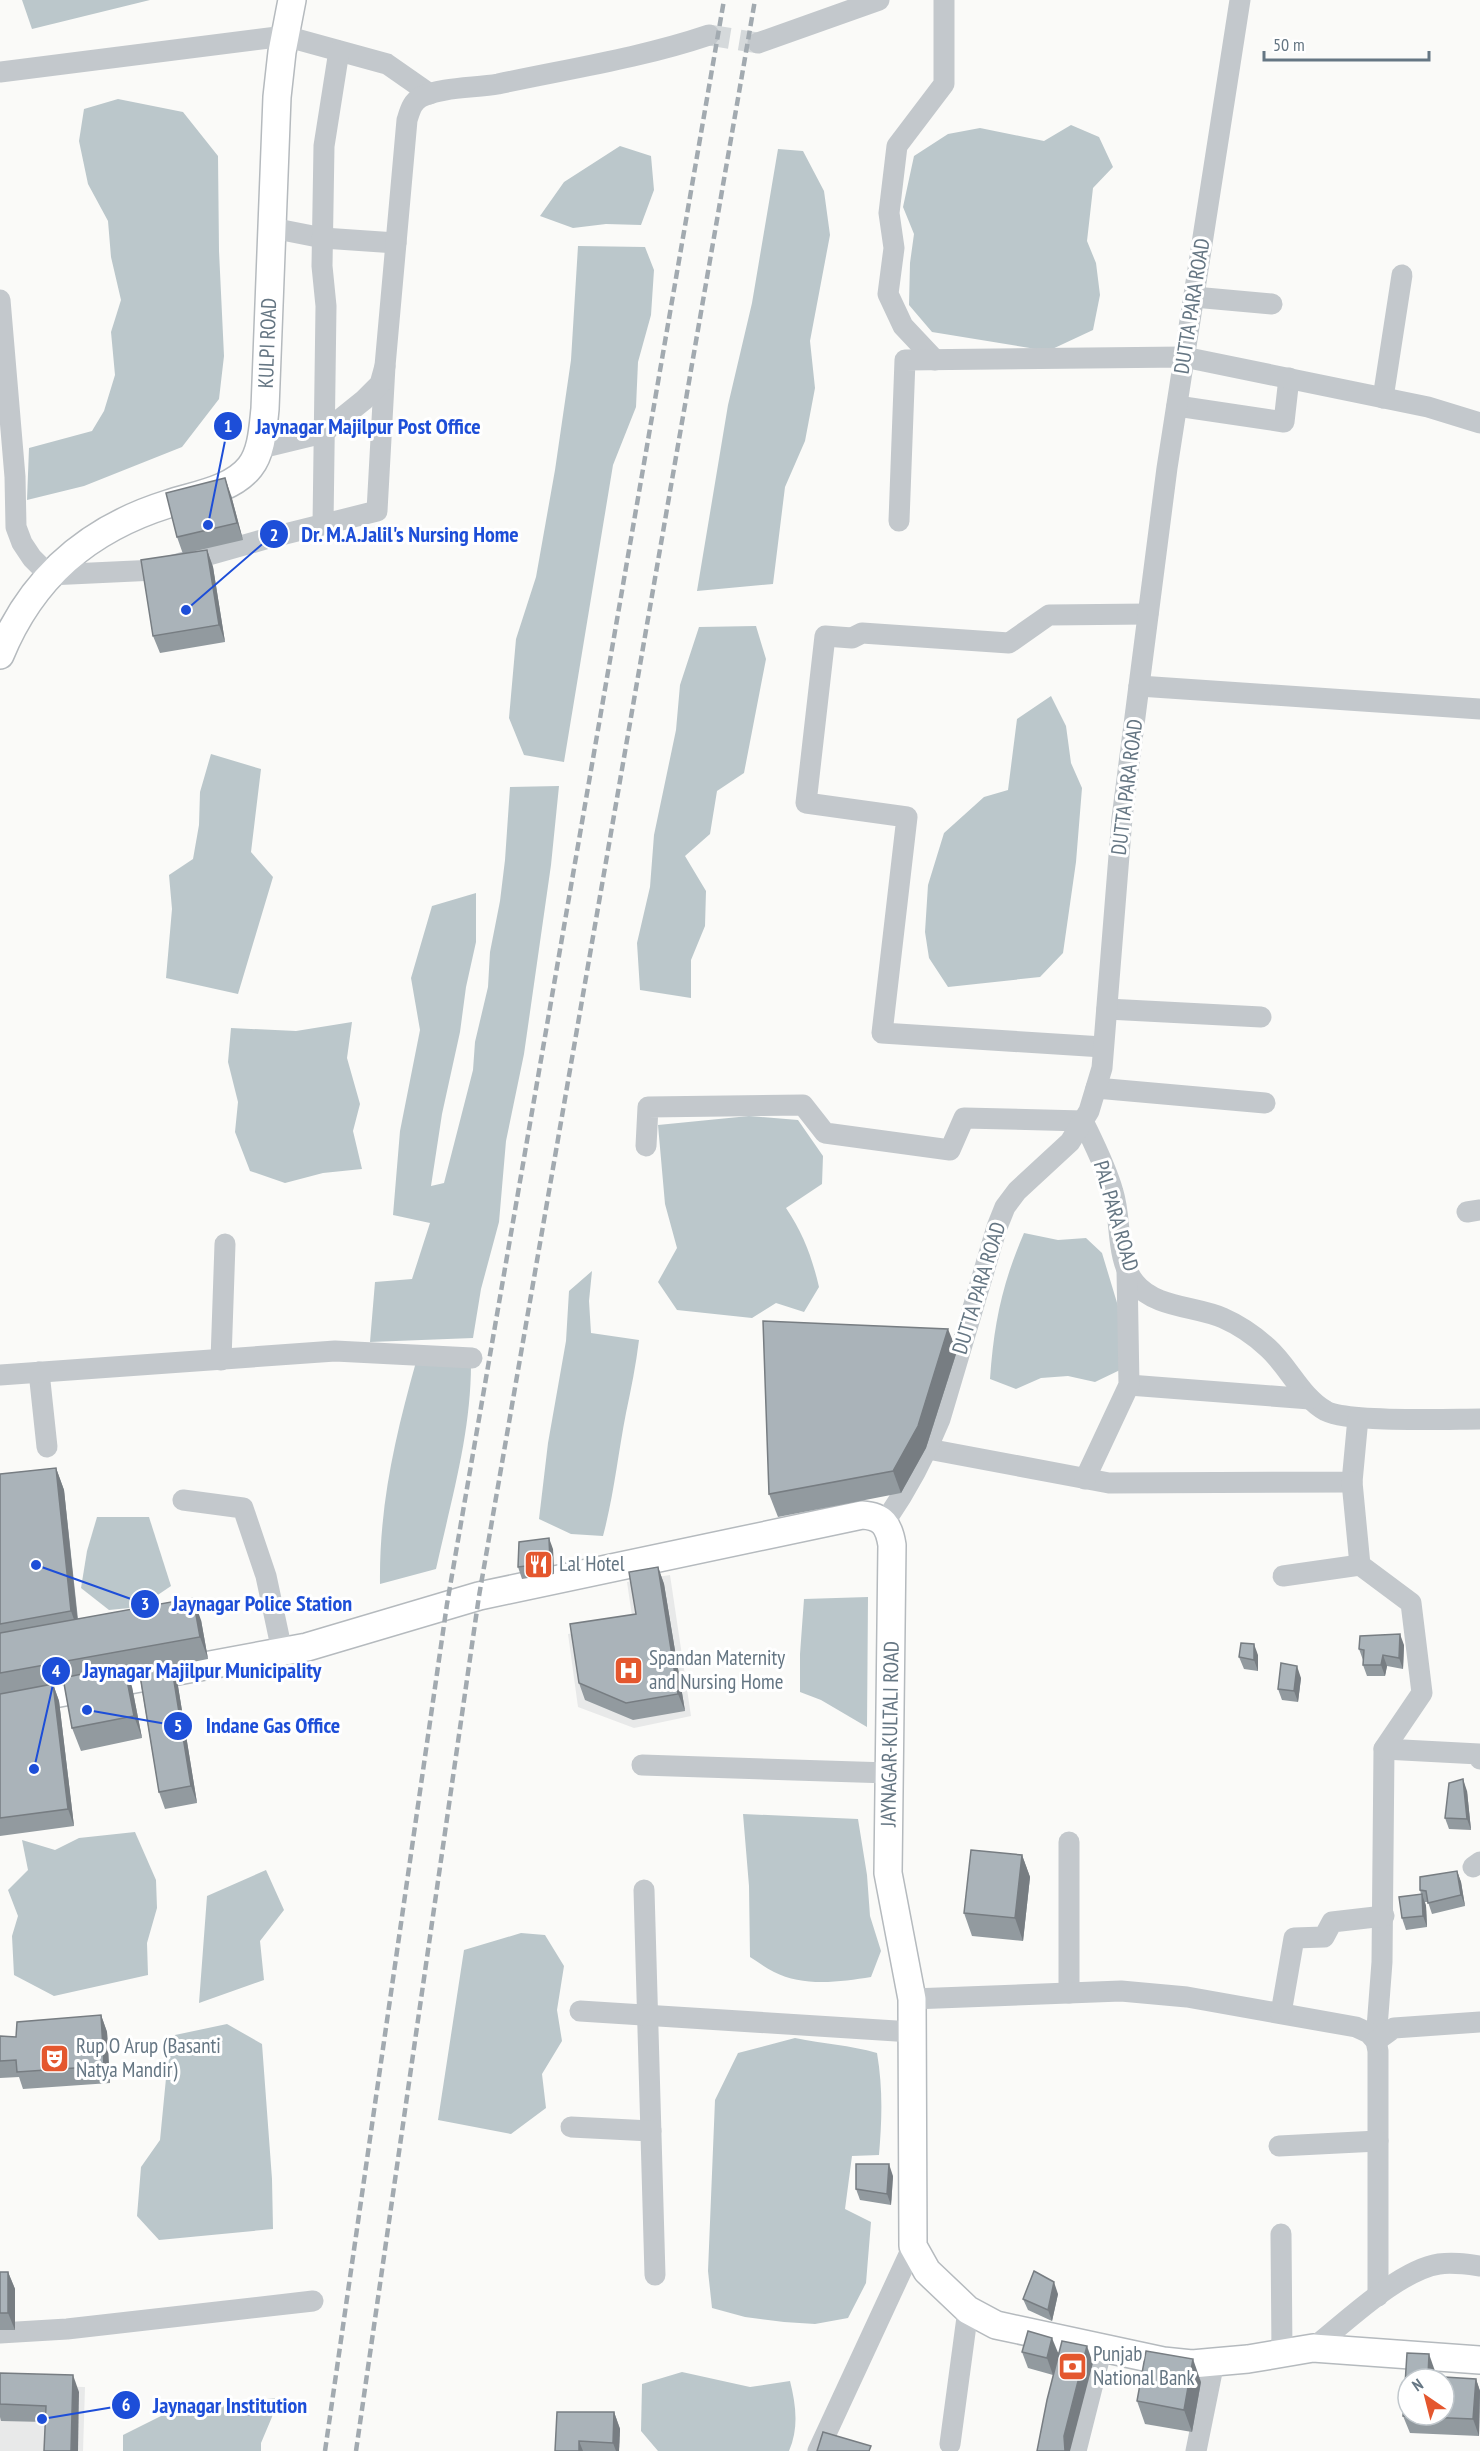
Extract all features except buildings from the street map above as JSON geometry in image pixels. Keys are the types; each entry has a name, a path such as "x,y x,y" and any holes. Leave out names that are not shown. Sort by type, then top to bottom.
{"main road":[{"name":"KULPI ROAD","path":"1,650 27,602 49,575 83,544 123,520 237,480 252,465 266,409 277,97 292,0"},
{"path":"0,1704 307,1647 490,1593 862,1515 874,1515 884,1523"},
{"name":"JAYNAGAR-KULTALI ROAD","path":"884,1523 890,1533 892,1545 888,1873 912,1998 913,2246 927,2271 968,2310 996,2325 1061,2351 1102,2348 1163,2361 1192,2364 1282,2354 1313,2348 1480,2360"}],"street":[{"path":"758,43 879,0"},
{"path":"935,360 903,326 888,294 894,248 890,213 897,146 944,84 944,0"},
{"name":"DUTTA PARA ROAD","path":"884,1523 903,1496 928,1449 940,1419 1005,1207 1017,1191 1070,1142 1089,1111 1102,1068 1122,818 1148,614 1184,357 1240,0"},
{"path":"0,300 14,466 16,527 22,543 32,558 49,575 156,570 377,511 385,366 407,120 411,107 418,98 430,94 518,80 678,45 709,35"},
{"path":"0,72 285,36 387,64 430,94"},
{"path":"323,525 326,318 322,266 324,146 339,51"},
{"path":"272,228 323,238 396,243"},
{"path":"1383,398 1402,275"},
{"path":"1194,297 1272,304"},
{"path":"899,520 905,360 1184,357 1428,407 1480,423"},
{"path":"257,449 323,433 380,384 385,366"},
{"path":"1177,406 1284,422 1289,378"},
{"path":"1103,1047 882,1033 908,817 806,803 825,636 852,638 862,633 1009,643 1049,615 1148,614"},
{"path":"1139,686 1480,709"},
{"path":"1107,1009 1261,1017"},
{"path":"1096,1088 1265,1103"},
{"path":"646,1146 648,1107 803,1105 825,1133 950,1150 964,1118 1083,1121"},
{"name":"PAL PARA ROAD","path":"1083,1121 1101,1158 1114,1194 1127,1270 1136,1285 1152,1296 1222,1317 1245,1329 1269,1348 1310,1399 1328,1412 1358,1418 1480,1419"},
{"path":"221,1360 225,1244"},
{"path":"1085,1479 1129,1385 1127,1270"},
{"path":"0,1375 335,1351 472,1358"},
{"path":"39,1372 47,1447"},
{"path":"1129,1385 1310,1399"},
{"path":"1358,1418 1352,1482 1360,1565"},
{"path":"928,1449 1108,1483 1352,1482"},
{"path":"183,1500 243,1508 266,1576 282,1651"},
{"path":"1283,1576 1360,1565 1411,1603 1413,1614 1422,1693 1384,1749 1384,1916 1376,2041 1378,2296"},
{"path":"1384,1749 1479,1754 1480,1759"},
{"path":"642,1765 889,1773"},
{"path":"1069,1842 1069,1993"},
{"path":"644,1890 655,2275"},
{"path":"1281,2013 1294,1938 1324,1937 1332,1922 1384,1916"},
{"path":"912,1998 1121,1991 1175,1996 1356,2027 1369,2033 1376,2041"},
{"path":"580,2011 912,2032"},
{"path":"1376,2041 1394,2028 1480,2022"},
{"path":"571,2127 651,2132"},
{"path":"1280,2146 1378,2141"},
{"path":"1281,2234 1282,2354"},
{"path":"818,2451 913,2246"},
{"path":"1313,2348 1378,2296 1416,2271 1436,2264 1456,2262 1480,2266"},
{"path":"0,2333 66,2330 313,2301"},
{"path":"950,2444 968,2310"},
{"path":"1076,2451 1102,2348"},
{"path":"1197,2451 1214,2362"}],"shaded area":[{"path":"22,0 150,0 32,29"},
{"path":"118,99 183,112 218,156 219,251 224,356 219,399 182,447 84,486 27,500 29,448 92,431 104,411 115,375 111,332 121,300 111,257 108,221 88,184 79,141 84,109"},
{"path":"1071,125 1099,137 1113,167 1093,188 1087,241 1096,263 1100,295 1093,330 1048,351 932,332 909,305 910,263 914,234 903,207 914,156 948,134 980,128 1044,141"},
{"path":"620,146 651,156 654,190 641,225 606,224 573,228 540,216 564,182"},
{"path":"778,149 803,151 824,191 830,235 810,341 815,388 805,441 785,487 773,584 697,591 728,405 752,303"},
{"path":"578,246 645,247 654,270 651,315 638,362 636,407 613,465 564,762 524,755 509,718 516,639 536,577 555,470 571,360"},
{"path":"756,626 766,659 744,773 717,791 710,834 685,856 706,891 705,926 691,960 691,998 640,990 637,943 650,887 654,835 676,730 680,685 699,627"},
{"path":"1051,696 1066,726 1071,763 1082,788 1076,862 1063,953 1040,977 948,987 929,958 925,932 928,885 944,833 984,797 1008,790 1017,719"},
{"path":"211,754 261,769 251,852 273,877 238,994 166,978 172,909 169,875 193,859 199,825 200,792"},
{"path":"559,786 551,865 524,1054 506,1141 499,1222 481,1289 473,1338 370,1342 375,1282 412,1279 430,1223 393,1215 400,1131 420,1030 411,978 432,906 476,893 476,942 442,1114 431,1186 444,1183 473,1070 475,1042 488,987 490,952 500,901 510,787"},
{"path":"352,1022 347,1058 360,1104 353,1131 362,1169 323,1173 285,1183 250,1171 235,1132 238,1102 228,1062 231,1028 296,1031"},
{"path":"749,1116 798,1120 823,1156 822,1184 786,1208 806,1246 819,1287 804,1312 776,1303 752,1318 677,1310 658,1282 677,1248 665,1204 658,1125"},
{"path":"1024,1233 1058,1240 1086,1238 1102,1253 1121,1316 1120,1370 1095,1382 1068,1376 1041,1378 1016,1389 990,1379 1000,1304"},
{"path":"592,1271 589,1301 591,1333 639,1340 603,1536 571,1534 539,1519 548,1443 566,1341 569,1291"},
{"path":"416,1362 471,1364 464,1442 436,1569 380,1584 385,1499 401,1417"},
{"path":"97,1517 149,1517 171,1586 140,1607 109,1610 81,1588 87,1551"},
{"name":"Spandan Maternity and Nursing Home","path":"670,1575 691,1716 634,1728 578,1707 568,1634 633,1623 627,1582"},
{"path":"868,1597 867,1727 821,1700 800,1692 800,1654 804,1599"},
{"path":"743,1814 858,1819 867,1875 870,1916 881,1951 871,1977 834,1982 797,1980 774,1972 750,1957 749,1886"},
{"path":"135,1832 156,1880 157,1908 147,1943 148,1975 54,1996 14,1975 12,1936 18,1916 8,1890 28,1870 22,1840 55,1850 79,1838"},
{"path":"266,1870 284,1910 260,1941 264,1980 199,2003 207,1896"},
{"path":"521,1933 545,1935 564,1966 557,2010 562,2041 542,2074 546,2108 511,2134 438,2120 464,1950"},
{"path":"227,2024 262,2044 272,2179 273,2229 159,2240 137,2216 141,2167 160,2140 167,2068 175,2035"},
{"path":"795,2038 877,2053 881,2091 879,2155 852,2156 845,2209 871,2222 866,2283 848,2318 815,2324 745,2317 712,2308 708,2271 715,2100 738,2053"},
{"path":"682,2372 750,2387 790,2381 795,2416 794,2434 789,2451 658,2451 641,2431 642,2384"},
{"path":"0,2385 85,2387 83,2451 0,2451"},
{"path":"280,2398 261,2443 261,2451 123,2451 123,2435 181,2406"}],"tunnel":[{"path":"709,35 758,43"}],"railway":[{"path":"325,2451 447,1604 724,0"},
{"path":"356,2451 479,1596 755,0"}],"place":[{"name":"Jaynagar Majilpur Post Office","path":"208,525"},
{"name":"Dr. M.A.Jalil's Nursing Home","path":"186,610"},
{"name":"Lal Hotel","path":"538,1564"},
{"name":"Jaynagar Police Station","path":"36,1565"},
{"name":"Spandan Maternity and Nursing Home","path":"628,1670"},
{"name":"Indane Gas Office","path":"87,1710"},
{"name":"Jaynagar Majilpur Municipality","path":"34,1769"},
{"name":"Rup O Arup (Basanti Natya Mandir)","path":"55,2058"},
{"name":"Punjab National Bank","path":"1072,2366"},
{"name":"Jaynagar Institution","path":"42,2419"}]}
